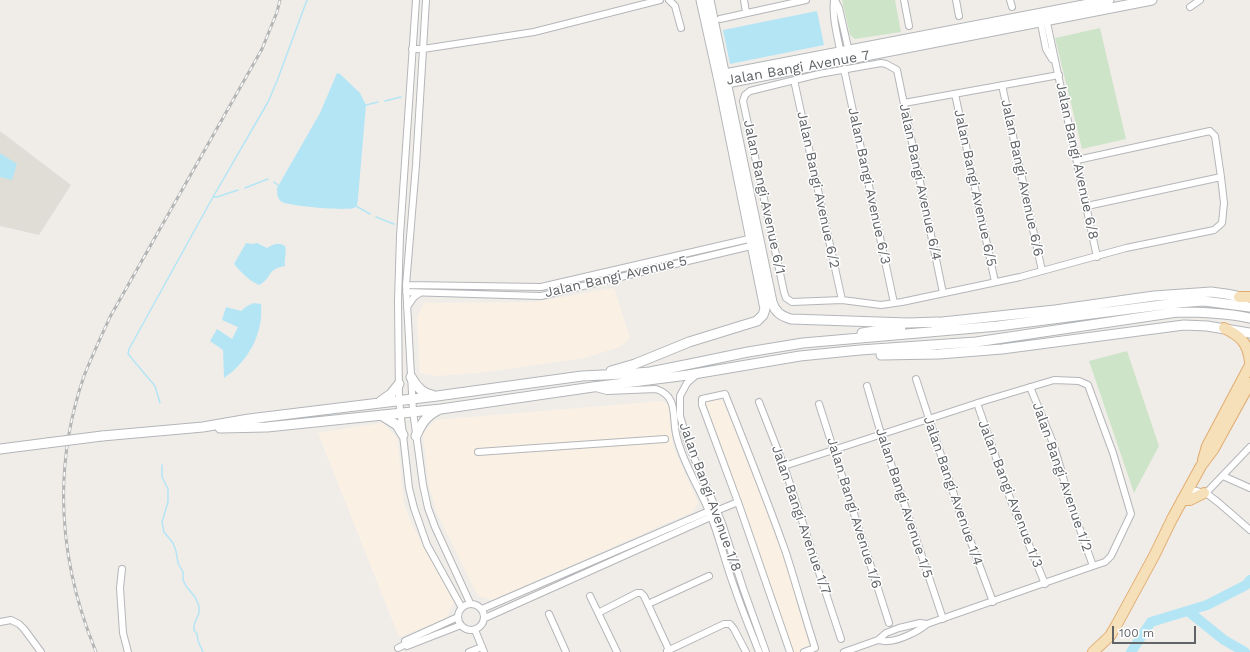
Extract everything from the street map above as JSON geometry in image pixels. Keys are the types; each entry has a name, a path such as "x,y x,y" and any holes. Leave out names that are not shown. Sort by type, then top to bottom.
{"main road":[{"path":"701,0 723,79"},
{"path":"709,0 723,79 756,241 774,308 785,318 797,320 902,323 938,322"},
{"name":"Jalan Bangi Avenue 7","path":"1043,17 1109,0"},
{"name":"Jalan Bangi Avenue 7","path":"723,79 845,58 1043,17 1114,4 1152,0"},
{"path":"0,449 102,436 203,427 249,419 437,396 582,376 635,364 689,342 757,321 763,315 766,310 756,241"},
{"path":"582,376 650,372 748,352 878,330 938,322 1048,311 1161,295 1211,292 1250,298"},
{"path":"803,343 998,326 1177,303 1204,301 1250,307"},
{"path":"203,427 267,427 441,409 593,386 644,381 800,356 860,350 976,342 1177,312 1233,314 1250,318"},
{"path":"800,356 848,356 958,352 1037,345 1164,327 1192,325 1224,328 1250,333"},
{"path":"1224,328 1236,334 1244,341 1250,362"},
{"path":"1201,466 1207,446 1250,365"},
{"path":"411,378 423,392 429,395 437,396"},
{"path":"1094,652 1110,636 1117,624 1182,500 1201,466 1213,450 1250,383"},
{"path":"376,404 387,398 399,384"},
{"path":"416,436 422,422 441,409"},
{"path":"381,415 397,425 403,435"},
{"path":"1182,500 1190,500 1206,493 1200,487 1191,484"}],"street":[{"path":"416,0 399,274 400,413 409,488 419,526 436,564 462,608"},
{"path":"398,301 405,289 408,274 426,0"},
{"path":"412,49 423,49 534,32 660,0"},
{"path":"669,0 675,6 681,28"},
{"path":"744,0 746,12"},
{"path":"720,19 802,0"},
{"name":"Jalan Bangi Avenue 6/3","path":"835,0 833,9 835,28 845,58 894,303"},
{"path":"904,0 909,26"},
{"path":"956,0 960,16"},
{"path":"1010,0 1012,7"},
{"path":"1190,7 1200,0"},
{"name":"Jalan Bangi Avenue 6/8","path":"1043,17 1059,75 1097,257"},
{"path":"794,80 845,58"},
{"name":"Jalan Bangi Avenue 6/4","path":"845,58 886,64 897,70 943,293"},
{"path":"904,103 1059,75"},
{"name":"Jalan Bangi Avenue 6/1","path":"794,80 750,91 745,95 743,101 784,292 786,298 792,302 842,300"},
{"name":"Jalan Bangi Avenue 6/2","path":"794,80 842,300"},
{"name":"Jalan Bangi Avenue 6/6","path":"1002,85 1042,271"},
{"name":"Jalan Bangi Avenue 6/5","path":"955,94 995,282"},
{"path":"842,300 881,305 894,303 1042,271 1126,248 1214,230 1222,223 1224,216 1224,203 1216,136 1210,131 1077,160"},
{"path":"1087,206 1221,176"},
{"path":"402,219 412,220"},
{"name":"Jalan Bangi Avenue 5","path":"405,289 417,285 541,287 756,241"},
{"name":"Jalan Bangi Avenue 5","path":"405,289 420,293 541,296 756,241"},
{"path":"399,274 405,289 413,411 423,485 428,508 435,528 470,604"},
{"path":"408,274 417,285"},
{"path":"407,307 414,297 420,293"},
{"name":"Jalan Bangi Avenue 1/8","path":"704,372 692,378 683,388 680,396 680,416 689,446 722,523 766,652"},
{"name":"Jalan Bangi Avenue 1/4","path":"916,379 958,510 993,602"},
{"path":"784,466 977,403 1054,380 1078,381 1088,385 1113,453 1130,514 1111,556 1105,562 927,624 920,630 903,637 888,641 878,640"},
{"name":"Jalan Bangi Avenue 1/8","path":"593,386 607,391 656,389 663,391 668,395 672,401 675,428 681,452 709,511"},
{"name":"Jalan Bangi Avenue 1/5","path":"867,386 881,434 943,619"},
{"name":"Jalan Bangi Avenue 1/2","path":"1030,387 1053,443 1067,493 1093,566"},
{"name":"Jalan Bangi Avenue 1/8","path":"790,652 738,502 702,405 702,399 725,394 769,506 801,601 815,648 804,652"},
{"name":"Jalan Bangi Avenue 1/7","path":"759,402 784,466 841,638"},
{"name":"Jalan Bangi Avenue 1/3","path":"977,403 1010,501 1045,584"},
{"name":"Jalan Bangi Avenue 1/6","path":"819,404 889,623"},
{"path":"478,452 665,439"},
{"path":"1250,448 1206,493 1250,530"},
{"path":"1223,476 1250,488"},
{"path":"485,618 738,502"},
{"path":"482,609 709,511 717,512"},
{"name":"Jalan Bangi Avenue 1/8","path":"717,512 735,589 759,652"},
{"path":"122,569 120,588 123,633 128,652"},
{"path":"648,604 709,576"},
{"path":"598,612 637,593 641,593 648,604 667,651 724,624 730,624 734,628 746,652"},
{"path":"590,596 617,652"},
{"path":"406,644 405,641 458,617 462,608 470,604 479,606 482,609 485,618 482,625 475,630 467,630 461,625 458,617"},
{"path":"549,614 566,652"},
{"path":"0,622 11,620 19,624 42,652"},
{"path":"844,652 878,640 886,633 900,628 920,623 927,624"},
{"path":"398,648 406,644 407,646 461,625"},
{"path":"469,652 483,649 475,630"}],"shaded area":[{"path":"0,131 71,185 39,235 0,226"},
{"path":"614,288 630,338 620,347 584,358 487,372 438,376 420,373 417,318 424,303 535,302"},
{"path":"724,396 764,499 786,562 812,647 798,652 792,652 704,405 705,400"},
{"path":"663,401 668,405 673,446 698,503 692,512 492,600 478,596 437,513 429,486 423,434 435,420"},
{"path":"383,423 397,438 404,504 411,523 454,602 446,619 399,637 318,433"}],"green space":[{"path":"842,0 895,0 901,32 855,39 850,35"},
{"path":"1100,28 1126,139 1082,149 1055,38"},
{"path":"1127,351 1159,446 1134,493 1089,361"}],"water":[{"path":"817,11 824,45 730,64 723,30"},
{"path":"337,73 340,74 360,93 366,105 358,199 356,207 332,209 287,204 282,202 278,198 277,188 320,113"},
{"path":"0,153 17,164 12,180 0,177"},
{"path":"246,243 257,243 267,248 276,244 285,246 285,266 275,269 263,283 259,285 255,283 245,276 234,264"},
{"path":"254,303 261,304 261,315 260,326 253,346 240,364 224,378 223,350 210,341 217,329 232,339 238,327 222,320 226,307 241,311"}],"waterway":[{"path":"160,403 155,386 128,354 129,349 213,197 268,102 307,0"},
{"path":"385,101 401,97"},
{"path":"366,105 378,102"},
{"path":"245,188 268,179"},
{"path":"274,182 279,186"},
{"path":"213,197 238,190"},
{"path":"356,206 370,214"},
{"path":"376,217 394,224"},
{"path":"162,465 162,477 168,489 168,502 162,522 164,532 173,543 178,563 183,572 183,580 195,597 199,606 199,613 194,625 194,630 197,634 198,641 203,652"},
{"path":"1131,652 1151,622 1207,605 1246,585 1250,580"},
{"path":"1188,611 1224,640 1245,652"}],"railway":[{"path":"96,652 74,584 64,515 64,480 67,446 74,411 84,376 110,317 262,49 277,12 280,0"}]}
